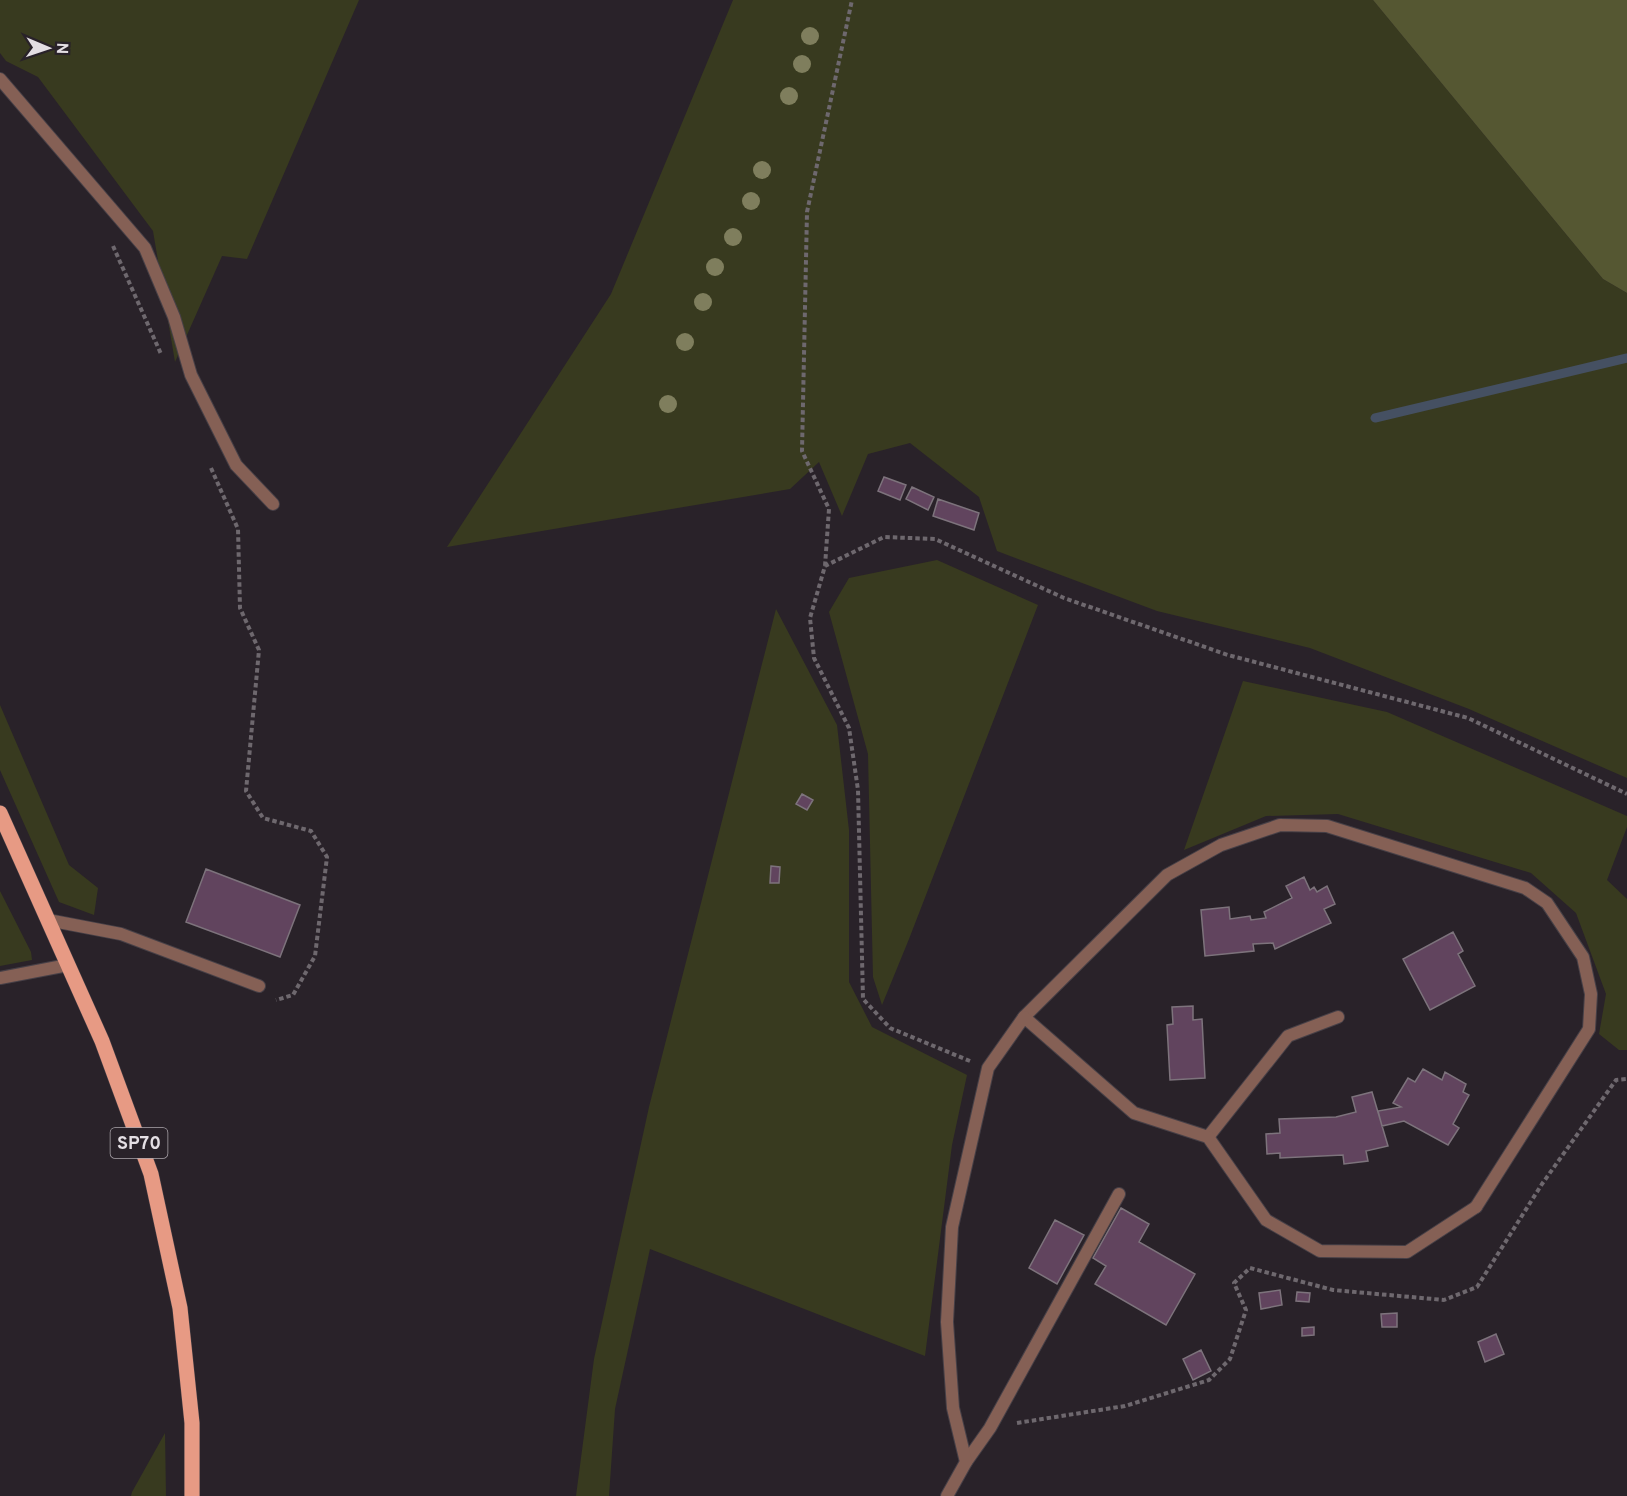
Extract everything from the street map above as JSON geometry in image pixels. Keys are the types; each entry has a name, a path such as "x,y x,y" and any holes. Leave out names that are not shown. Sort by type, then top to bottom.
{"main road":[{"name":"SP70","path":"0,813 102,1041 151,1174 180,1308 192,1423 192,1496"}],"street":[{"path":"0,78 145,248 174,317 191,375 236,465 273,504"},
{"path":"966,1462 953,1408 947,1322 952,1227 988,1068 1024,1017 1167,875 1221,845 1280,825 1327,826 1526,888 1547,903 1583,957 1591,994 1589,1029 1476,1207 1407,1252 1320,1251 1266,1220 1208,1137 1134,1113 1024,1017"},
{"path":"48,920 121,933 259,986"},
{"path":"0,978 68,965"},
{"path":"1208,1137 1288,1036 1338,1017"},
{"path":"947,1496 966,1462 990,1428 1119,1194"}],"path":[{"path":"852,0 807,212 802,451 829,509 825,566 810,618 814,658 849,728 858,790 863,999 890,1028 988,1068"},
{"path":"111,241 162,358"},
{"path":"209,465 238,529 240,608 259,650 246,791 263,818 311,831 327,857 315,956 293,995 273,1001 259,986"},
{"path":"825,566 884,537 935,539 1064,598 1228,655 1468,718 1627,794"},
{"path":"990,1428 1125,1406 1209,1380 1230,1359 1246,1310 1234,1283 1250,1268 1333,1290 1444,1300 1477,1287 1542,1184 1616,1080 1627,1078"}],"green space":[{"path":"0,0 359,0 247,259 222,256 175,362 153,231 38,77 6,61 0,53"},
{"path":"733,0 1373,0 1603,279 1627,293 1627,778 1469,709 1310,648 1157,611 997,551 979,497 910,443 868,454 842,516 819,462 790,489 447,547 611,294"},
{"path":"1373,0 1627,0 1627,293 1603,279"},
{"path":"937,560 1038,605 882,1005 873,977 868,754 829,612 849,578"},
{"path":"776,609 837,725 849,830 849,982 872,1027 967,1075 952,1145 925,1356 650,1249 615,1409 609,1496 576,1496 594,1359 649,1107"},
{"path":"1243,681 1387,712 1627,816 1627,827 1607,880 1627,899 1627,1050 1619,1050 1599,1034 1606,994 1576,913 1531,873 1338,814 1266,816 1184,850"},
{"path":"0,705 69,865 98,888 94,915 59,902 0,770"},
{"path":"0,891 31,952 32,960 0,966"},
{"path":"165,1433 166,1496 131,1496 132,1492"}],"building":[{"path":"884,477 906,485 900,500 878,491"},
{"path":"912,487 934,497 928,510 906,499"},
{"path":"938,499 979,513 974,530 933,516"},
{"path":"802,794 813,800 807,810 796,804"},
{"path":"771,866 780,867 779,883 770,883"},
{"path":"206,869 300,905 280,957 186,922"},
{"path":"1304,877 1310,890 1314,887 1317,892 1327,886 1335,904 1324,909 1331,923 1275,949 1273,943 1253,944 1254,951 1205,956 1201,910 1229,907 1230,919 1250,916 1251,920 1266,918 1264,912 1292,898 1286,886"},
{"path":"1453,932 1463,951 1458,954 1475,986 1430,1010 1403,959"},
{"path":"1193,1006 1193,1020 1202,1019 1205,1078 1170,1080 1167,1025 1173,1024 1172,1007"},
{"path":"1423,1069 1442,1080 1445,1072 1466,1084 1463,1092 1469,1095 1453,1124 1459,1128 1448,1145 1404,1121 1382,1126 1378,1111 1401,1107 1393,1103 1408,1078 1415,1082"},
{"path":"1372,1092 1388,1146 1366,1151 1368,1161 1344,1164 1343,1155 1280,1158 1280,1153 1267,1154 1266,1134 1280,1133 1279,1119 1336,1117 1356,1112 1352,1097"},
{"path":"1121,1208 1149,1224 1139,1242 1195,1274 1166,1325 1095,1284 1106,1266 1093,1258"},
{"path":"1055,1220 1084,1235 1057,1284 1029,1268"},
{"path":"1280,1290 1282,1305 1261,1309 1259,1293"},
{"path":"1297,1292 1310,1293 1309,1302 1296,1301"},
{"path":"1397,1313 1397,1327 1382,1327 1381,1314"},
{"path":"1314,1327 1314,1335 1302,1336 1302,1328"},
{"path":"1496,1334 1504,1354 1485,1362 1478,1342"},
{"path":"1201,1350 1211,1371 1193,1380 1183,1359"}],"waterway":[{"path":"1375,418 1627,358"}]}
